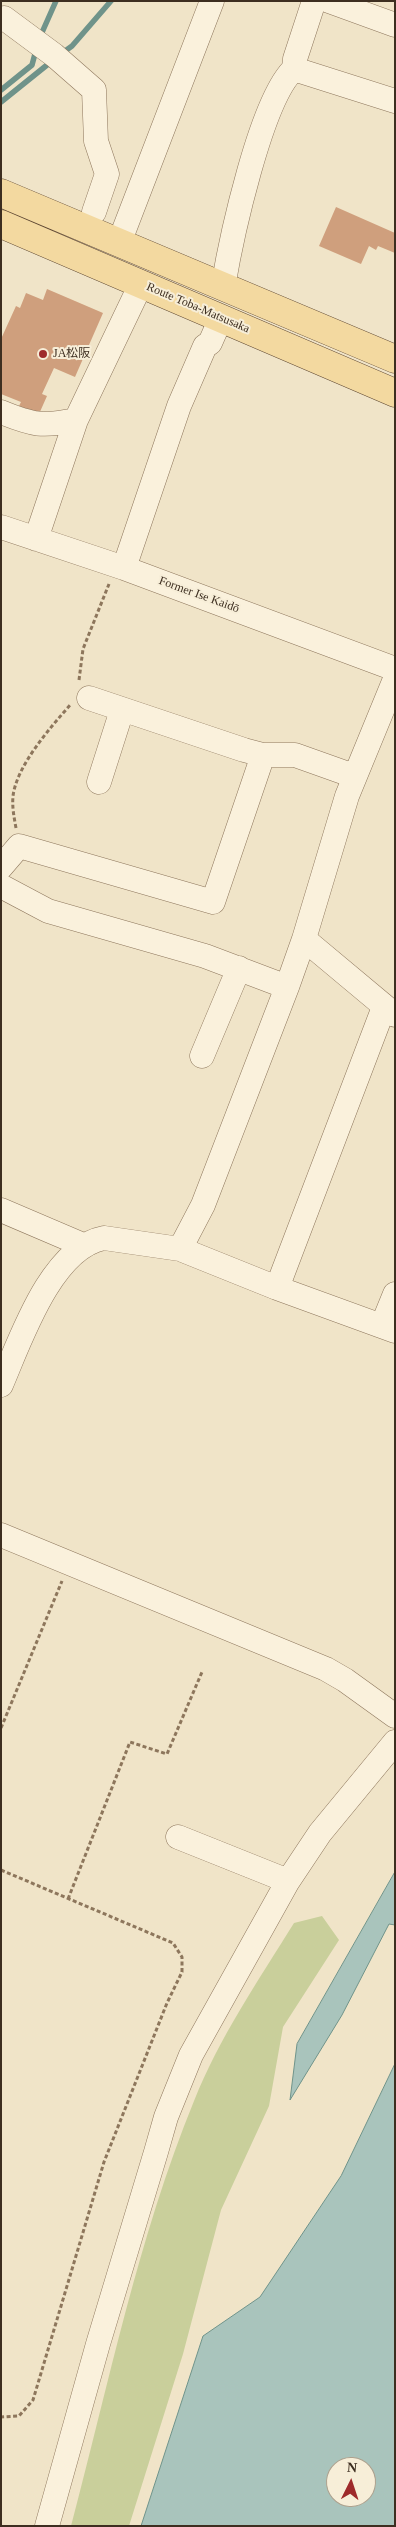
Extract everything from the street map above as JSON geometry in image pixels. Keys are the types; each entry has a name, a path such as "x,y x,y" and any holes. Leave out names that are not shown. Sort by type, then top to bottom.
{"main road":[{"path":"1,193 395,359"},
{"name":"Route Toba-Matsusaka","path":"1,224 395,393"}],"street":[{"path":"119,243 212,1"},
{"path":"223,286 230,242 253,162 276,94 294,69 295,59 314,1"},
{"path":"329,1 395,25"},
{"path":"9,17 94,90 96,141 107,174 94,212"},
{"path":"294,69 395,101"},
{"path":"36,539 76,420 141,284"},
{"path":"121,566 179,406 205,346 210,343 221,318"},
{"path":"1,412 26,422 43,426 76,420"},
{"name":"Former Ise Kaidō","path":"1,527 121,566 395,669"},
{"path":"180,1249 203,1205 287,987 304,940 354,776 395,679"},
{"path":"79,696 263,755 295,755 354,776"},
{"path":"98,782 122,710"},
{"path":"1,867 19,846 213,902 263,755"},
{"path":"1,886 48,912 205,956 287,987"},
{"path":"277,1288 390,1011 304,940"},
{"path":"202,1056 239,968"},
{"path":"1,1210 83,1245"},
{"path":"1,1385 35,1305 50,1282 83,1245 104,1238 180,1249 277,1288 388,1328 395,1294"},
{"path":"1,1535 234,1629 266,1645 326,1669 345,1680 395,1716"},
{"path":"47,2526 98,2344 166,2117 191,2055 288,1881 320,1833 395,1742"},
{"path":"178,1837 288,1881"}],"path":[{"path":"19,846 12,806 15,788 34,751 79,696 83,649 121,566"},
{"path":"1,1728 62,1581 76,1566"},
{"path":"68,1899 130,1742 168,1754 202,1672"},
{"path":"1,1870 173,1943 182,1958 182,1972 164,2011 104,2162 33,2400 19,2416 1,2417"}],"green space":[{"path":"322,1916 339,1940 283,2027 269,2106 221,2210 183,2354 129,2526 71,2526 140,2258 156,2205 194,2101 227,2032 294,1923"}],"water":[{"path":"395,1872 395,1925 389,1924 342,2015 290,2100 297,2044"},
{"path":"395,2064 395,2526 141,2526 203,2336 260,2297 341,2176"}],"building":[{"path":"336,207 395,233 395,253 378,246 376,250 369,246 361,264 319,246"},
{"name":"JA松阪","path":"47,289 103,313 75,377 54,368 42,394 47,396 39,414 19,406 21,402 1,394 1,339 16,306 20,308 26,293 43,300"}],"waterway":[{"path":"40,37 56,1"},
{"path":"61,54 72,46 111,1"},
{"path":"1,90 32,65 36,50"},
{"path":"1,102 52,61"}],"place":[{"name":"JA松阪","path":"43,354"}]}
